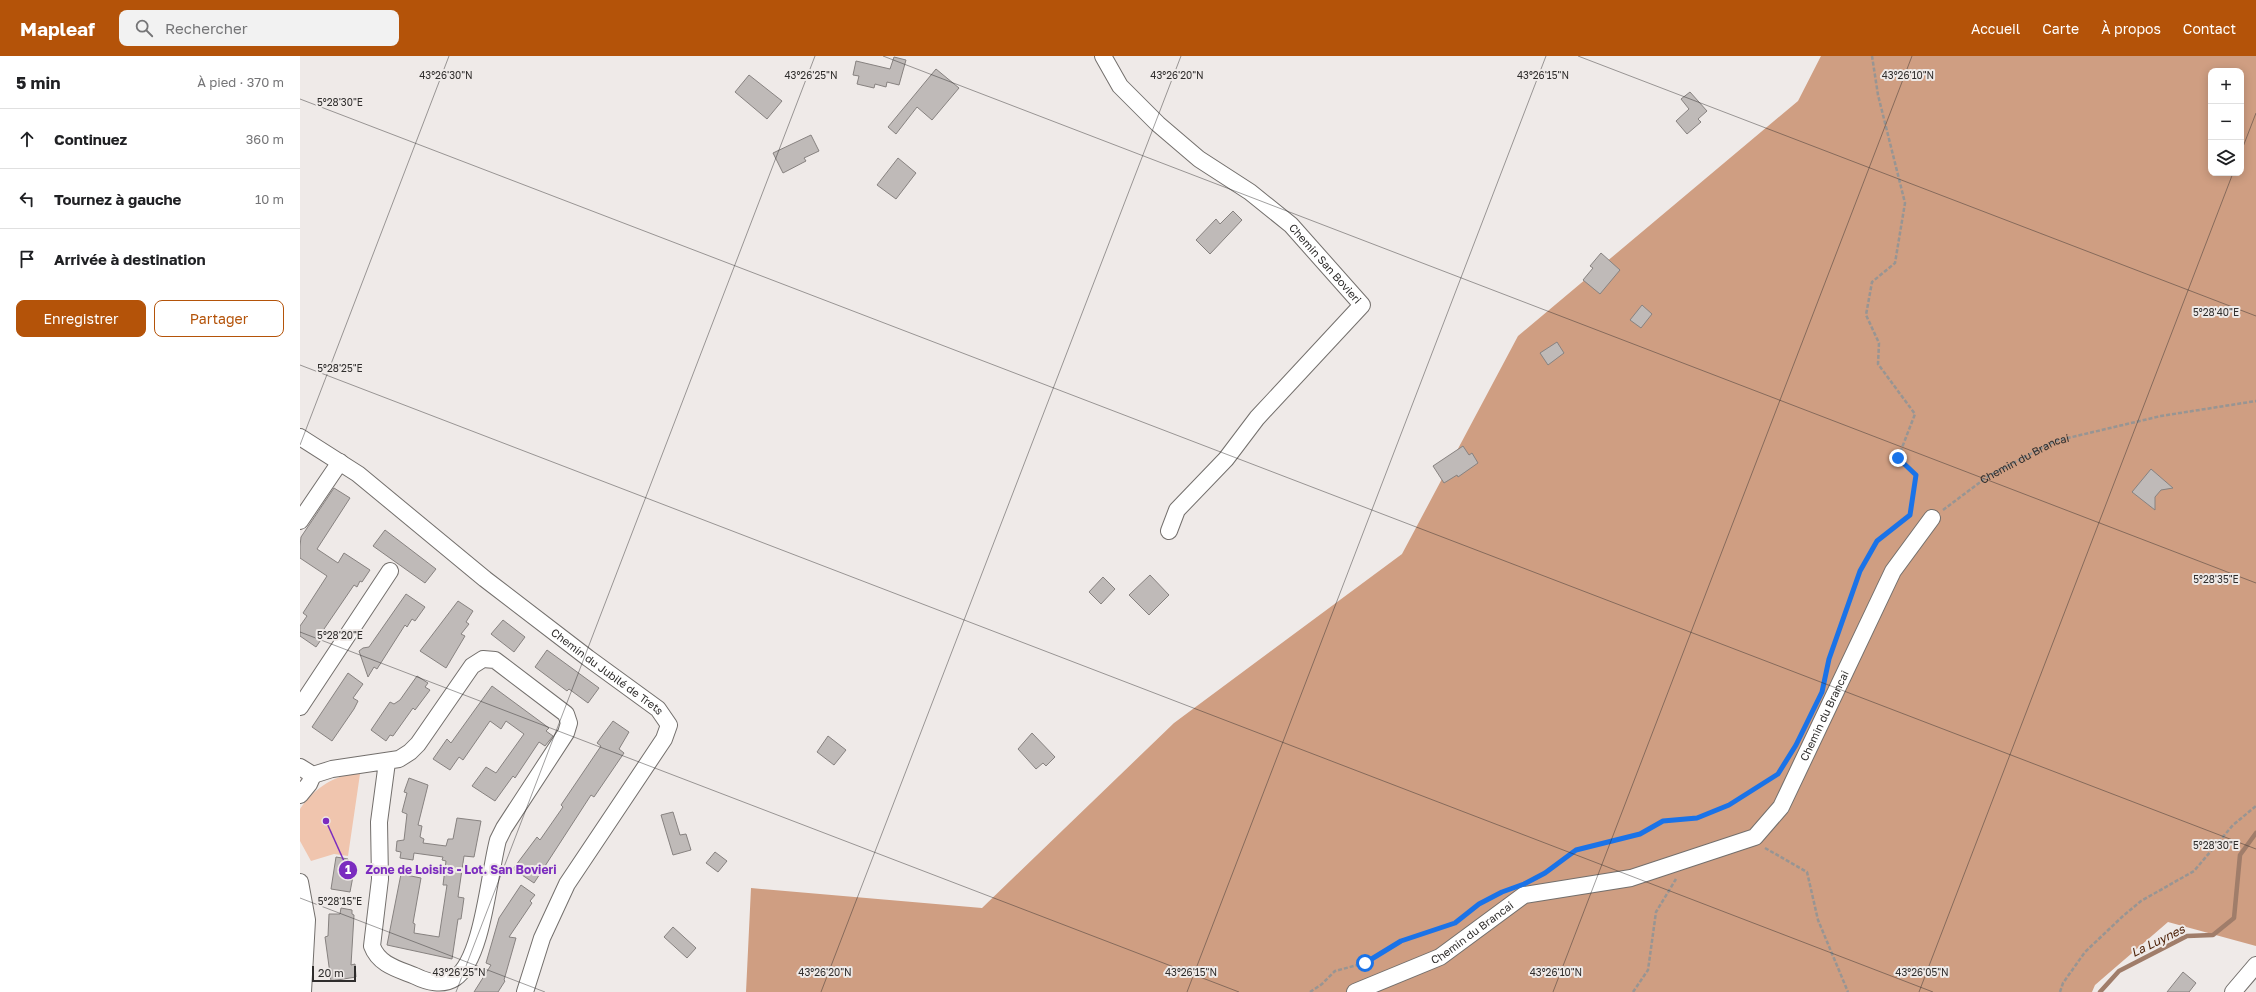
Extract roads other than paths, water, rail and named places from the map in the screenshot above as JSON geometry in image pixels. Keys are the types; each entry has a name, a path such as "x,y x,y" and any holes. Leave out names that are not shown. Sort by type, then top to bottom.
{"street":[{"name":"Chemin San Bovieri","path":"1103,56 1120,86 1158,124 1199,158 1250,192 1291,225 1362,305 1257,418 1226,460 1177,510 1169,532"},
{"name":"Chemin du Jubilé de Trets","path":"300,437 358,474 485,579 588,658 658,709 669,725 664,739 567,884 542,938 526,992"},
{"path":"300,521 340,462"},
{"name":"Chemin du Brancai","path":"1355,992 1440,957 1524,895 1631,878 1755,837 1781,807 1894,571 1932,518"},
{"path":"300,707 390,571"},
{"path":"300,796 309,784 304,772 332,770 399,759 418,744 472,666 483,659 495,660 566,714 569,728 504,828 495,853 474,948 460,973 448,981 440,983 424,980 382,962 372,946 380,879 379,822 387,762"},
{"path":"300,882 307,920 303,992"},
{"path":"2233,992 2256,965"}],"waterway":[{"name":"La Luynes","path":"2100,992 2119,971 2187,936 2213,935 2234,918 2240,855 2256,833"}],"place":[{"name":"Zone de Loisirs - Lot. San Bovieri","path":"326,821"}]}
